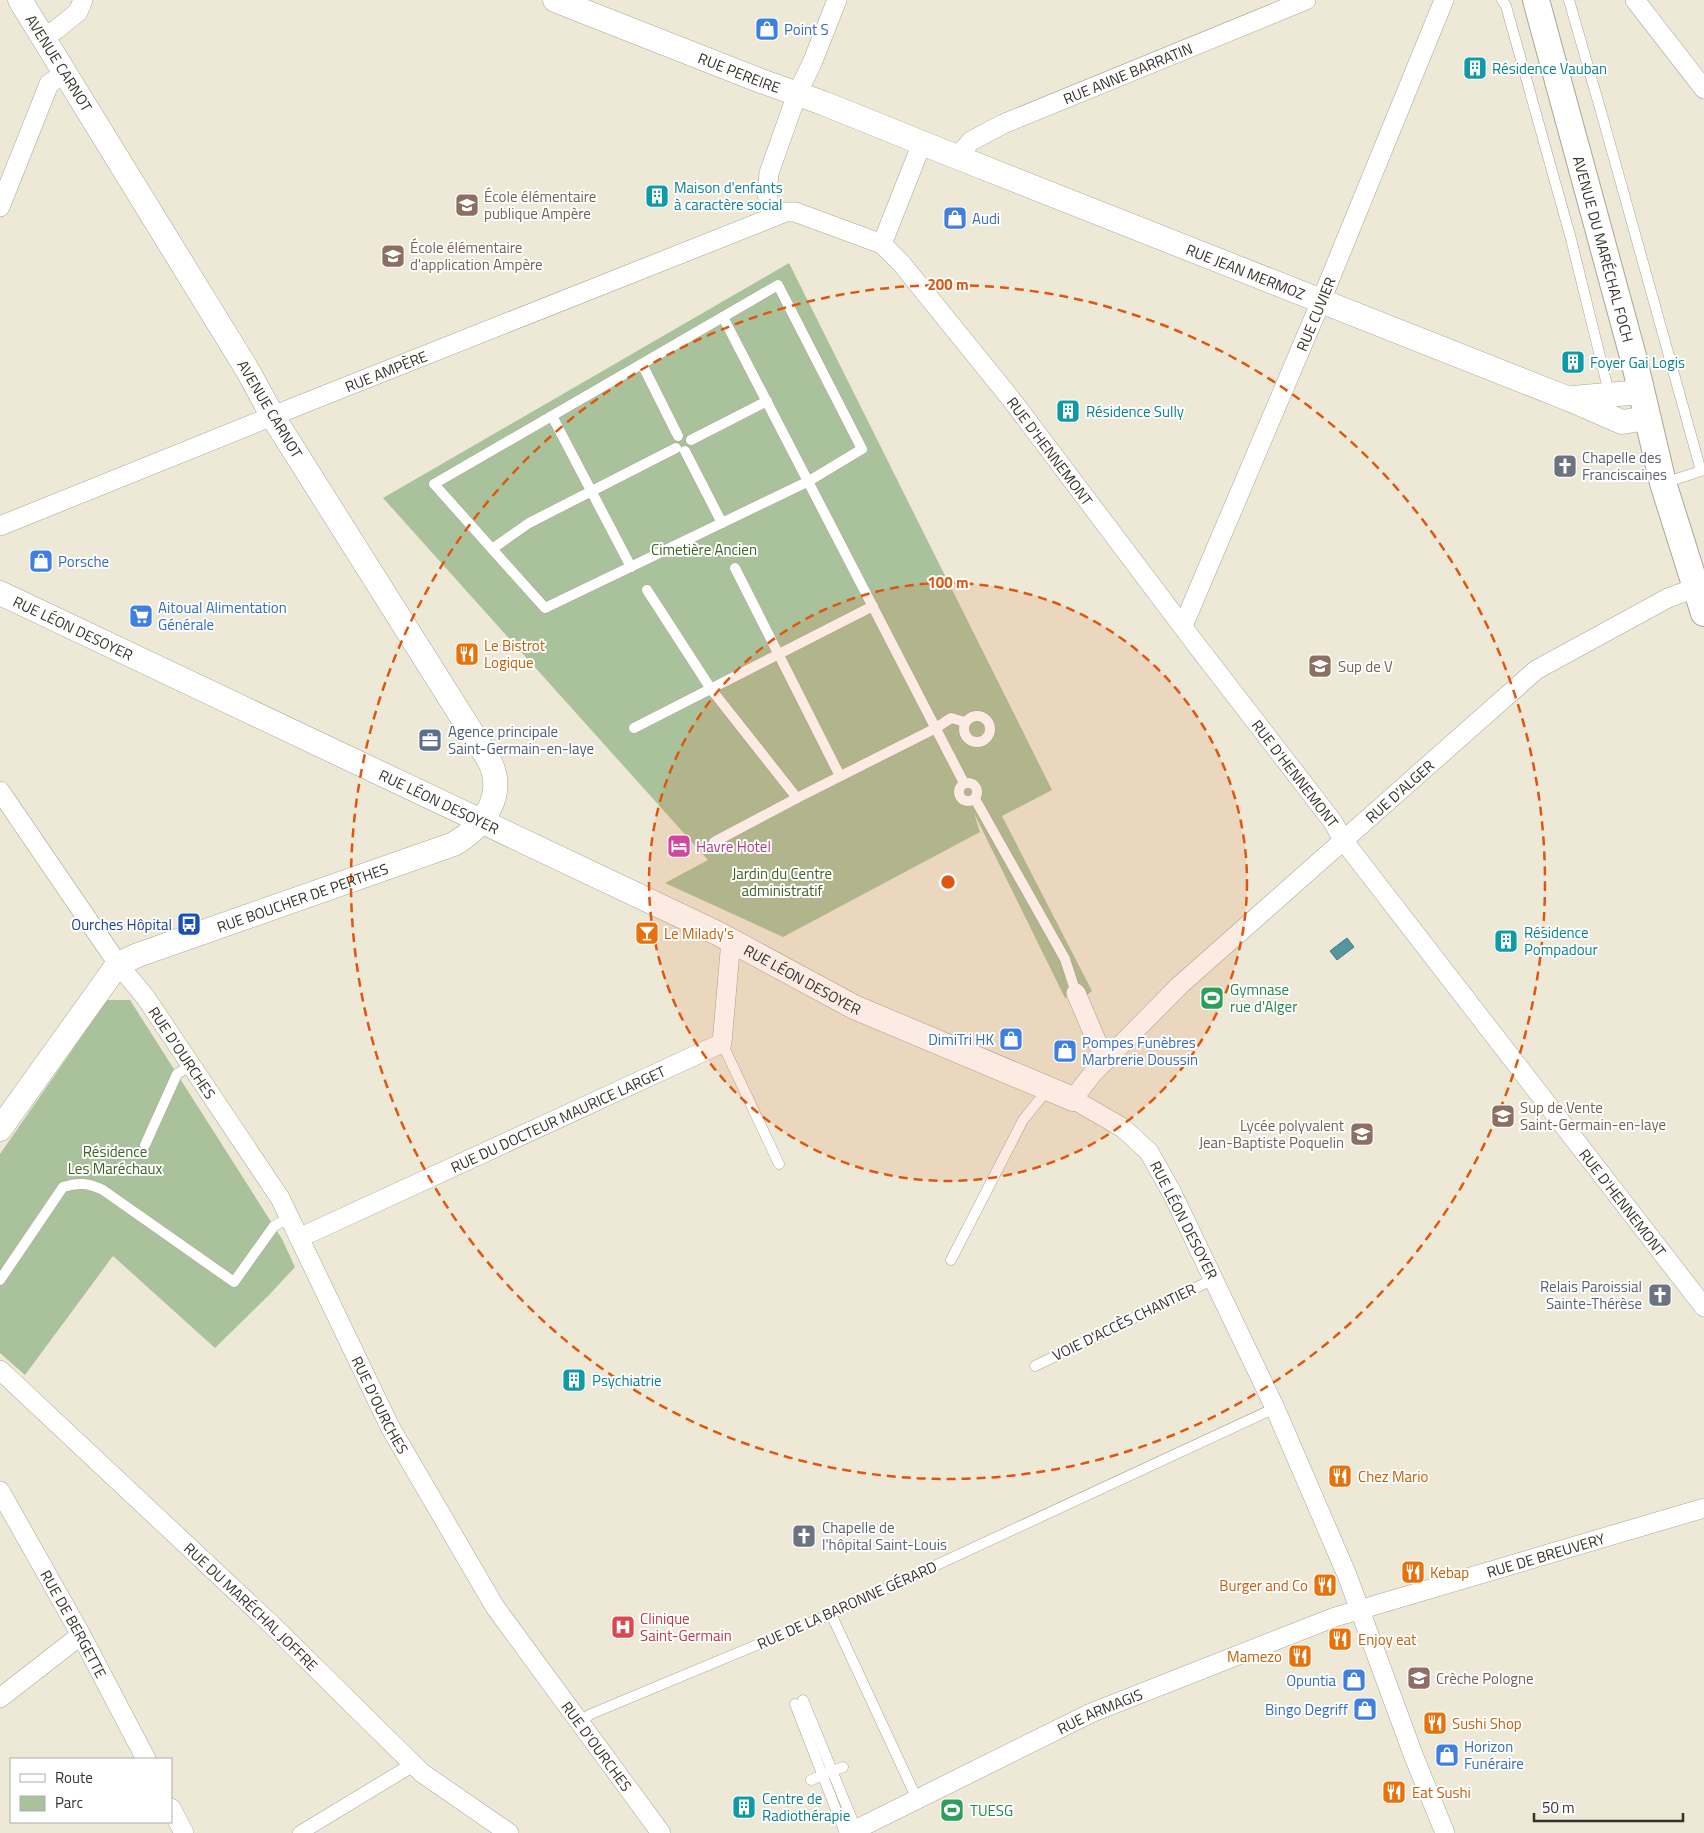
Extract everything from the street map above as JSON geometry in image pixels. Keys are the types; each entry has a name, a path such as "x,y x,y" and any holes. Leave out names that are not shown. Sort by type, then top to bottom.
{"main road":[{"name":"AVENUE DU MARÉCHAL FOCH","path":"1536,0 1634,360 1663,483 1704,613"}],"street":[{"name":"AVENUE CARNOT","path":"20,0 248,371 273,416 496,772 497,787 482,821"},
{"path":"43,38 78,12 83,0"},
{"name":"RUE PEREIRE","path":"555,0 922,143"},
{"path":"772,217 773,191 769,173 797,94 812,63 837,0"},
{"name":"RUE ANNE BARRATIN","path":"957,158 971,141 1003,124 1306,0"},
{"name":"RUE CUVIER","path":"1183,626 1321,301 1444,0"},
{"path":"1635,0 1704,89"},
{"path":"0,207 49,84 64,73"},
{"path":"882,244 888,213 922,143"},
{"name":"RUE JEAN MERMOZ","path":"922,143 1570,398 1610,405 1641,392"},
{"name":"RUE AMPÈRE","path":"0,526 786,212 795,212 882,244"},
{"name":"RUE D'HENNEMONT","path":"882,244 901,263 1005,392 1333,822 1344,840 1704,1308"},
{"name":"RUE JEAN MERMOZ","path":"1610,405 1622,422 1648,418"},
{"name":"RUE D'ALGER","path":"1073,1100 1084,1084 1105,1061 1180,985 1536,670 1668,598 1695,588"},
{"name":"RUE LÉON DESOYER","path":"0,592 731,940 854,1007 1073,1100 1123,1128 1148,1152 1172,1193 1275,1408 1347,1574 1414,1757 1445,1833"},
{"name":"RUE D'OURCHES","path":"0,791 118,964 146,998 280,1198 390,1428 495,1607 661,1833"},
{"name":"RUE BOUCHER DE PERTHES","path":"118,964 138,955 454,844 468,835 482,821"},
{"path":"722,1043 731,940"},
{"path":"0,1129 118,964"},
{"path":"1076,993 1105,1061"},
{"name":"RUE DU DOCTEUR MAURICE LARGET","path":"299,1238 722,1043"},
{"name":"RUE DU MARÉCHAL JOFFRE","path":"0,1370 272,1624 422,1773 509,1833"},
{"name":"RUE DE BERGETTE","path":"0,1491 82,1635 145,1758"},
{"name":"RUE DE BREUVERY","path":"1360,1608 1704,1508"},
{"name":"RUE ARMAGIS","path":"850,1832 1091,1714 1157,1686 1360,1608"},
{"path":"0,1698 82,1635"},
{"path":"300,1833 414,1764"},
{"path":"172,1810 184,1833"}],"lane":[{"path":"1502,0 1506,6 1571,239 1610,405"},
{"path":"1569,0 1701,471 1663,483"},
{"path":"778,285 862,449 809,481 545,608 434,484 723,317 778,285"},
{"path":"723,317 964,783 974,784 977,789 975,798 1065,958 1076,993"},
{"path":"642,364 678,436"},
{"path":"691,440 767,402"},
{"path":"552,416 630,567"},
{"path":"691,440 685,435 678,436 674,442 681,450 722,523"},
{"path":"492,548 529,523 591,491 681,450 689,449 691,440"},
{"path":"735,568 840,776"},
{"path":"647,590 711,689 797,798"},
{"path":"634,728 873,606"},
{"path":"714,842 936,728 951,718 965,722"},
{"path":"722,1043 779,1164"},
{"path":"145,1145 177,1074 191,1065"},
{"path":"951,1260 1023,1120 1048,1089"},
{"path":"0,1280 63,1187 73,1183 89,1183 103,1190 234,1282 274,1226 289,1218"},
{"name":"VOIE D'ACCÈS CHANTIER","path":"1035,1366 1214,1279"},
{"name":"RUE DE LA BARONNE GÉRARD","path":"580,1721 591,1714 832,1614 1275,1408"},
{"path":"832,1614 917,1799"},
{"path":"799,1702 833,1771 850,1832"},
{"path":"811,1780 833,1771"}],"green space":[{"name":"Cimetière Ancien","path":"789,263 1052,790 1002,816 1092,991 1087,995 1084,990 1065,998 974,813 980,832 783,937 665,883 708,860 383,498"},
{"name":"Résidence Les Maréchaux","path":"107,1000 130,1000 282,1239 295,1267 215,1348 113,1256 25,1375 0,1353 0,1154"}],"water":[{"path":"1347,938 1354,947 1337,960 1330,951"}],"place":[{"name":"Point S","path":"767,29"},
{"name":"Résidence Vauban","path":"1475,68"},
{"name":"Maison d'enfants à caractère social","path":"657,196"},
{"name":"École élémentaire publique Ampère","path":"467,205"},
{"name":"Audi","path":"955,218"},
{"name":"École élémentaire d'application Ampère","path":"393,256"},
{"name":"Foyer Gai Logis","path":"1573,362"},
{"name":"Résidence Sully","path":"1068,411"},
{"name":"Chapelle des Franciscaines","path":"1565,466"},
{"name":"Porsche","path":"41,561"},
{"name":"Aitoual Alimentation Générale","path":"141,616"},
{"name":"Le Bistrot Logique","path":"467,654"},
{"name":"Sup de V","path":"1320,666"},
{"name":"Agence principale Saint-Germain-en-laye","path":"430,740"},
{"name":"Havre Hotel","path":"679,846"},
{"name":"Ourches Hôpital","path":"189,924"},
{"name":"Le Milady's","path":"647,933"},
{"name":"Résidence Pompadour","path":"1506,941"},
{"name":"Gymnase rue d'Alger","path":"1212,998"},
{"name":"DimiTri HK","path":"1011,1039"},
{"name":"Pompes Funèbres Marbrerie Doussin","path":"1065,1051"},
{"name":"Sup de Vente Saint-Germain-en-laye","path":"1503,1116"},
{"name":"Lycée polyvalent Jean-Baptiste Poquelin","path":"1362,1134"},
{"name":"Relais Paroissial Sainte-Thérèse","path":"1660,1295"},
{"name":"Psychiatrie","path":"574,1380"},
{"name":"Chez Mario","path":"1340,1476"},
{"name":"Chapelle de l'hôpital Saint-Louis","path":"804,1536"},
{"name":"Kebap","path":"1413,1572"},
{"name":"Burger and Co","path":"1325,1585"},
{"name":"Clinique Saint-Germain","path":"623,1627"},
{"name":"Enjoy eat","path":"1340,1639"},
{"name":"Mamezo","path":"1300,1656"},
{"name":"Crèche Pologne","path":"1419,1678"},
{"name":"Opuntia","path":"1354,1680"},
{"name":"Bingo Degriff","path":"1365,1709"},
{"name":"Sushi Shop","path":"1435,1723"},
{"name":"Horizon Funéraire","path":"1447,1755"},
{"name":"Eat Sushi","path":"1394,1792"},
{"name":"Centre de Radiothérapie","path":"744,1807"},
{"name":"TUESG","path":"952,1810"}],"park label":[{"name":"Jardin du Centre administratif","path":"782,882"}]}
